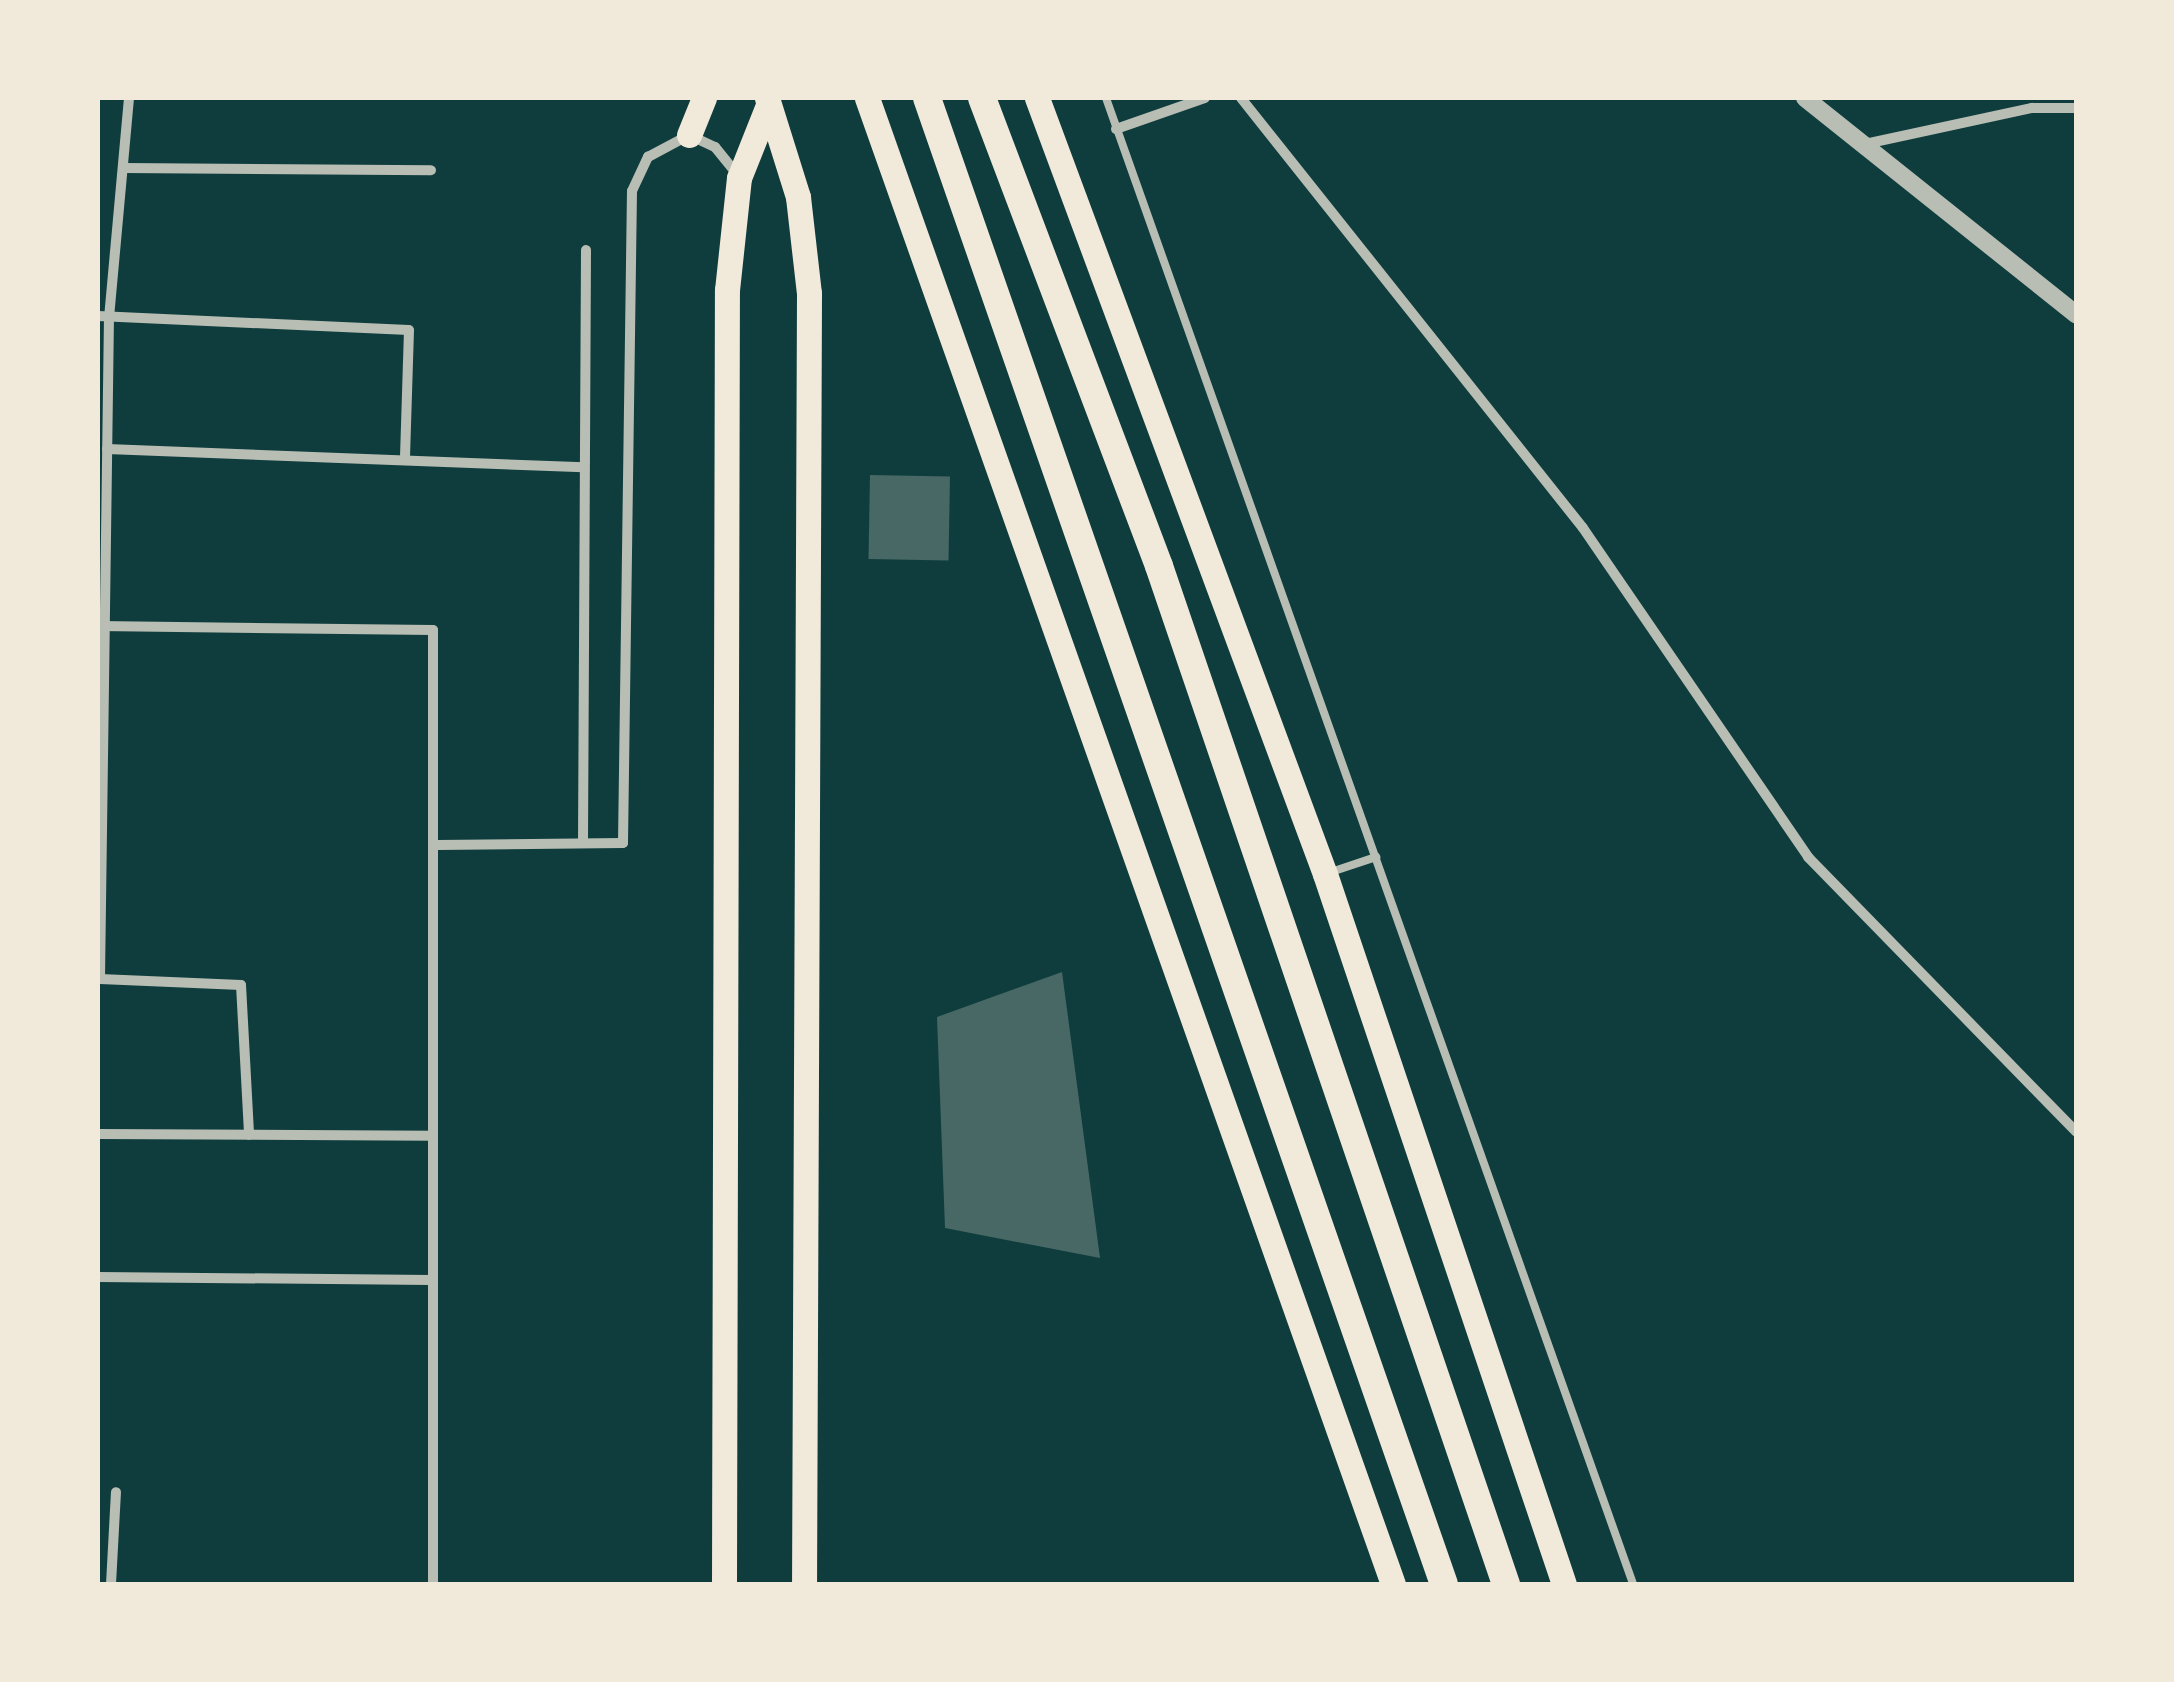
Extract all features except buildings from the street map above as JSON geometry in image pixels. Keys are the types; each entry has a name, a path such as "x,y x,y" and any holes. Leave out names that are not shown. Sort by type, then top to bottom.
{"highway":[{"path":"926,98 1444,1584"},
{"path":"982,98 1159,566 1506,1584"}],"main road":[{"path":"689,135 704,98"},
{"path":"867,98 1393,1584"},
{"path":"1037,98 1324,874 1564,1584"},
{"path":"724,1584 727,290 739,178 768,101"},
{"path":"768,101 798,196 809,293 804,1584"}],"street":[{"path":"129,98 103,316 108,449 100,626 99,979 241,985 249,1135"},
{"path":"1116,129 1206,98"},
{"path":"1241,98 1582,528 1808,857 2076,1132"},
{"path":"1805,98 2076,314"},
{"path":"1865,144 2032,108 2076,108"},
{"path":"438,844 623,843 632,191 648,157 689,135 715,146 739,178"},
{"path":"123,168 432,170"},
{"path":"584,843 586,250"},
{"path":"103,316 409,330 405,457"},
{"path":"108,449 584,466"},
{"path":"100,626 433,630 438,844 431,1280 433,1584"},
{"path":"98,1134 433,1136"},
{"path":"98,1277 431,1280"},
{"path":"111,1584 116,1492"}],"lane":[{"path":"1106,98 1632,1584"},
{"path":"1324,874 1376,857"}]}
